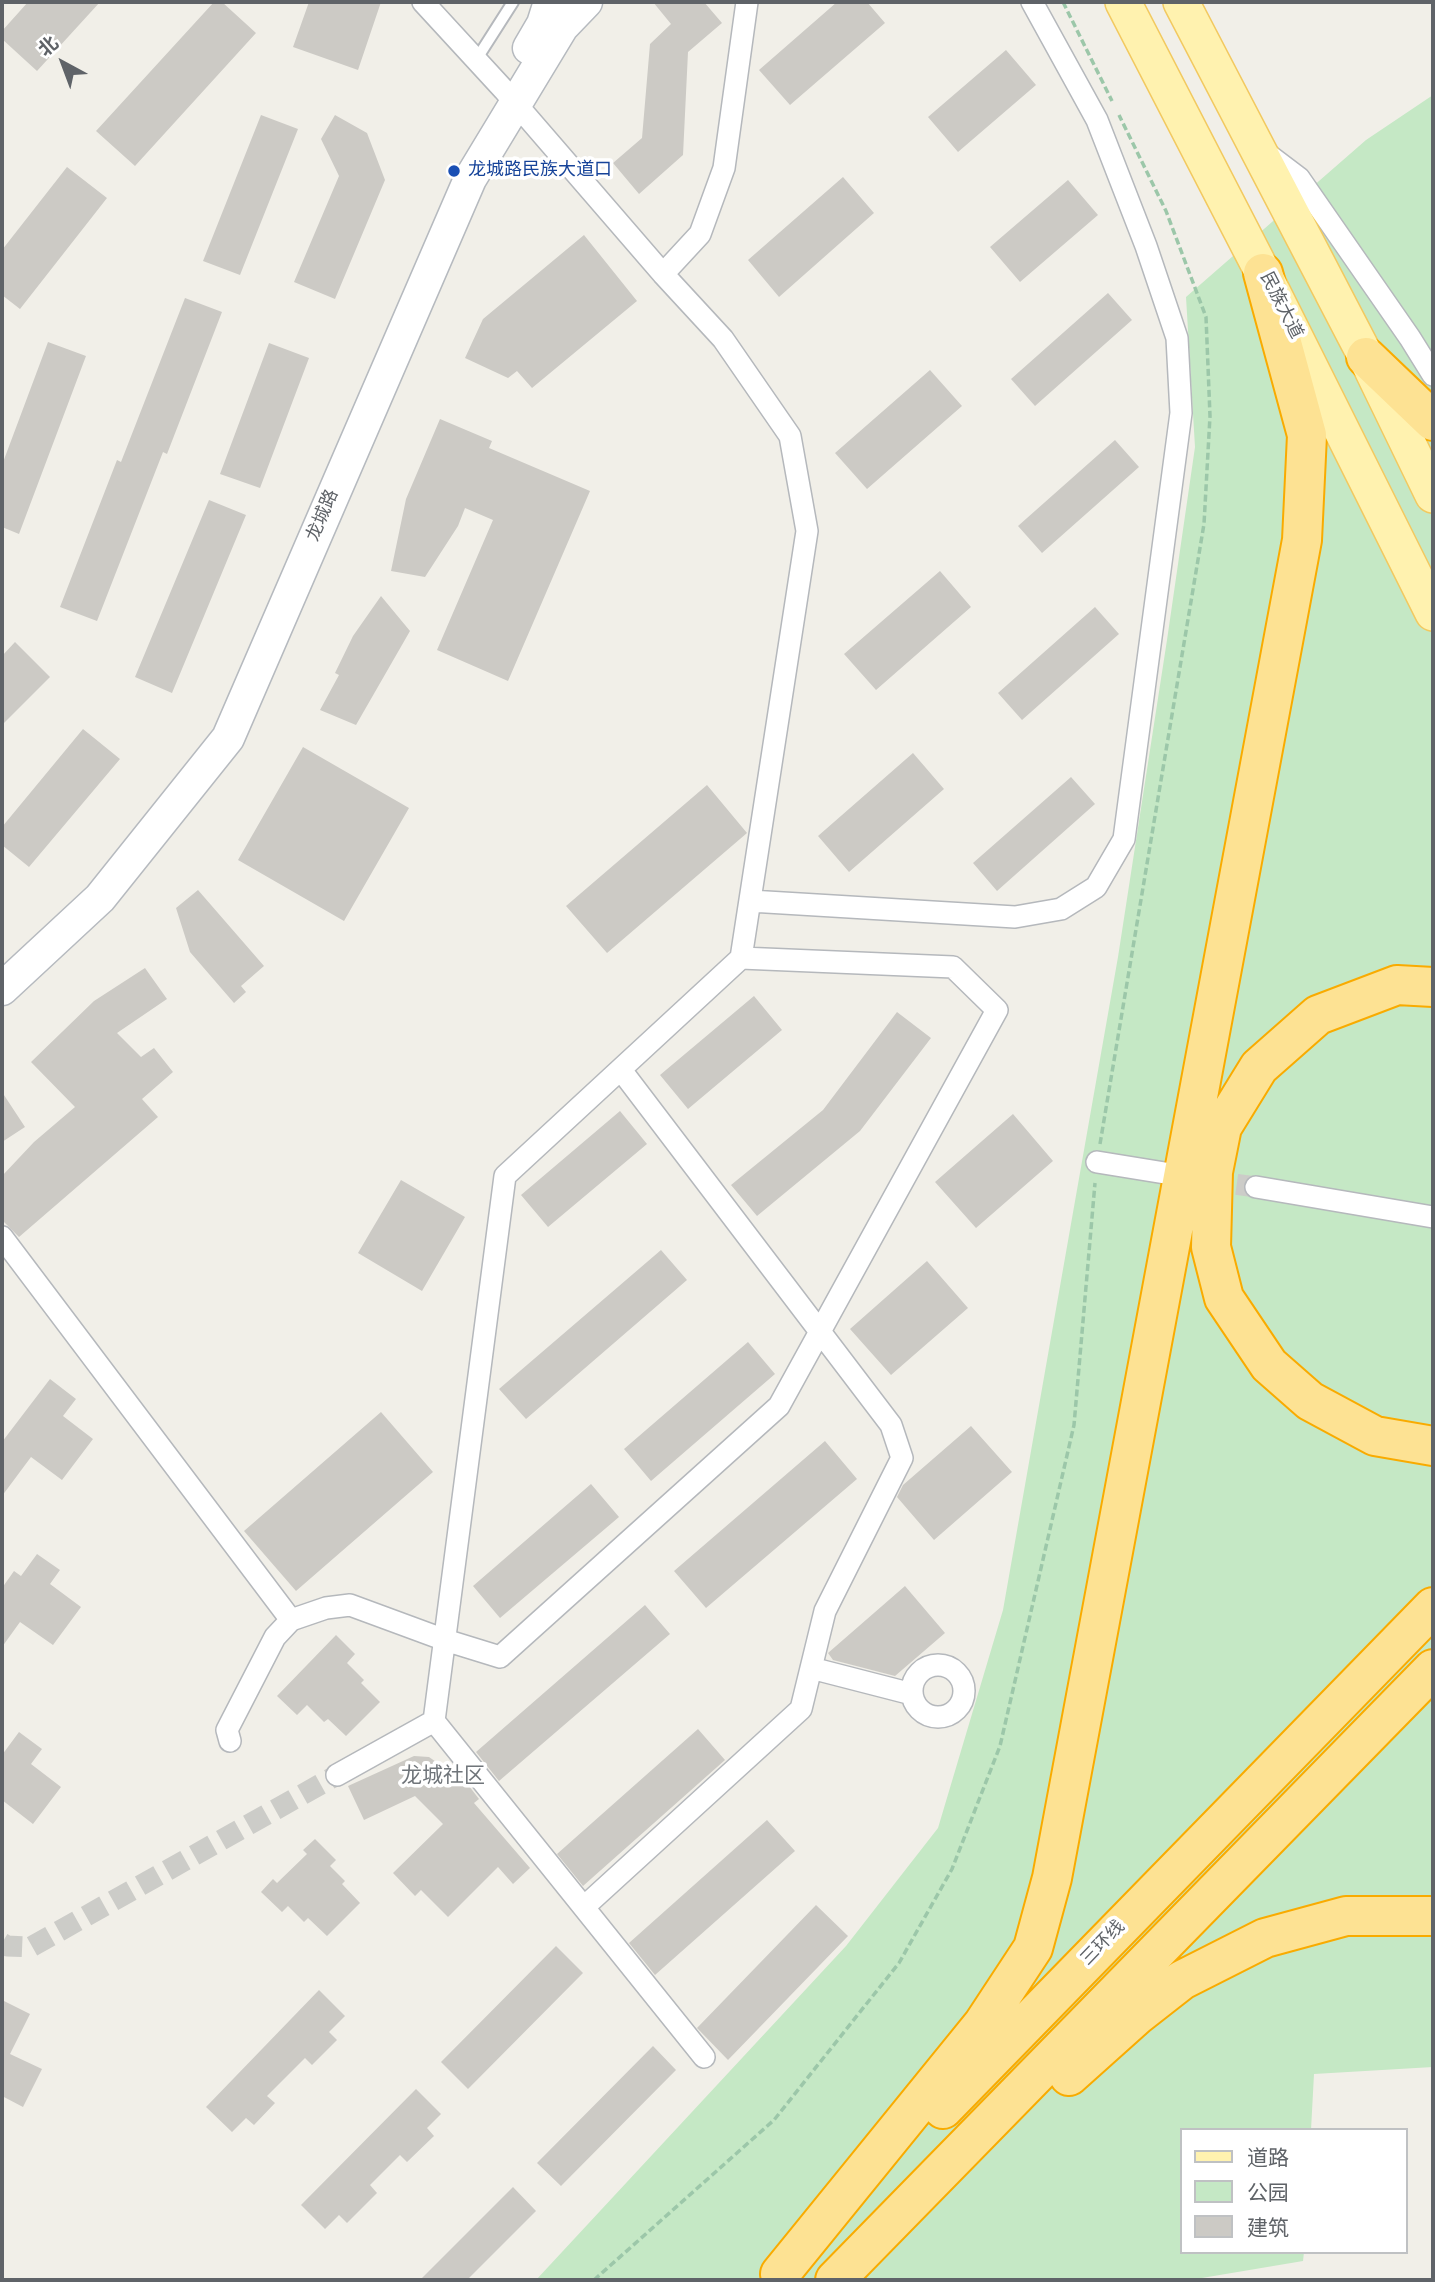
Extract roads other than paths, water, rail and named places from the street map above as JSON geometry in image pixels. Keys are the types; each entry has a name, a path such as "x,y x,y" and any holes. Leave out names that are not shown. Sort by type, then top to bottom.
{"highway":[{"path":"777,2277 983,2024 1033,1948 1052,1878 1302,540 1307,435 1263,273"},
{"path":"1366,357 1433,421"},
{"path":"1433,988 1397,985 1318,1015 1259,1067 1222,1128 1213,1171 1211,1247 1224,1298 1269,1365 1310,1401 1375,1436 1433,1446"},
{"name":"三环线","path":"777,2277 1433,1607"},
{"path":"835,2280 1433,1669"},
{"path":"869,2280 1433,1700"},
{"path":"1083,2061 1182,1980 1265,1938 1346,1916 1433,1916"}],"main road":[{"name":"民族大道","path":"1123,2 1433,612"},
{"path":"1181,2 1366,357 1433,495"}],"street":[{"path":"423,2 723,339 790,436 807,531 741,958 505,1176 434,1721 704,2057"},
{"name":"龙城路","path":"2,989 100,898 228,738 470,179 510,97 559,11 586,2"},
{"path":"663,274 699,234 724,168 747,2"},
{"path":"750,901 1016,918 1061,909 1096,887 1124,839 1181,413 1177,338 1146,246 1097,120 1032,2"},
{"name":"龙城路","path":"2,964 90,884 217,723 454,171 510,97"},
{"path":"1256,146 1299,178 1433,375"},
{"path":"230,1741 227,1730 275,1637 291,1620 326,1608 350,1605 500,1657 779,1406 997,1010 953,967 741,958"},
{"path":"584,1907 801,1709 825,1611 902,1458 891,1425 621,1070"},
{"path":"1097,1162 1171,1174"},
{"path":"1256,1187 1433,1217"},
{"path":"2,1237 291,1620"},
{"path":"811,1668 912,1694"},
{"path":"337,1775 434,1721"}],"lane":[{"path":"476,60 513,2"}],"tunnel":[{"path":"1206,1180 1256,1187"},
{"path":"2,1943 7,1946 31,1947 337,1775"}],"place":[{"name":"龙城路民族大道口","path":"454,171"}],"district":[{"name":"龙城社区","path":"443,1778"}]}
